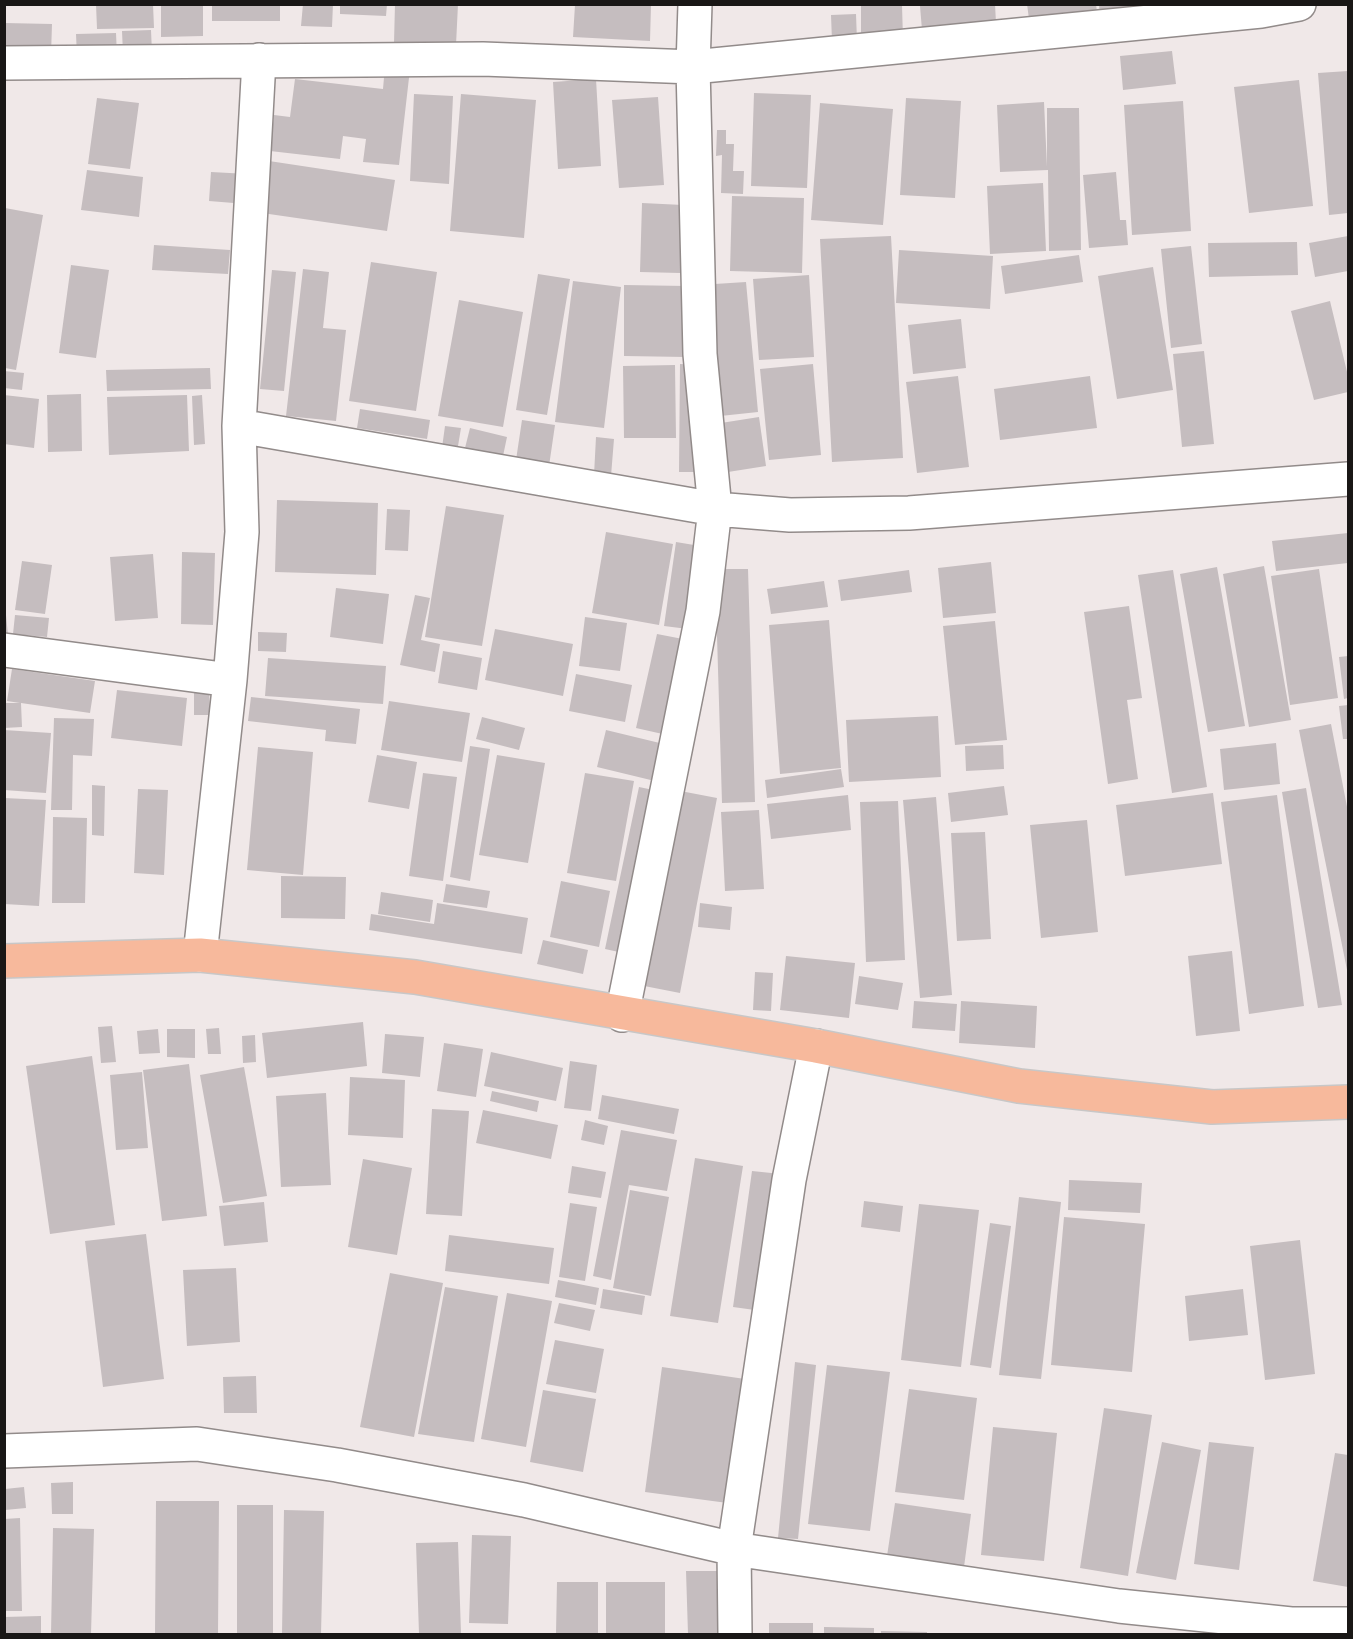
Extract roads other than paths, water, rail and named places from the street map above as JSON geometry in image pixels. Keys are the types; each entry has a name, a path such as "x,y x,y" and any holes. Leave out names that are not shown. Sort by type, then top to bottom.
{"main road":[{"path":"4,961 200,955 415,977 622,1015 816,1046 1019,1086 1212,1107 1348,1102"}],"street":[{"path":"622,1015 703,611 715,509 700,354 693,67 695,4"},
{"path":"4,63 483,59 693,67 1261,11 1299,4"},
{"path":"200,955 230,680 242,532 239,426 259,60"},
{"path":"239,426 715,509 790,515 909,513 1348,478"},
{"path":"4,650 230,680"},
{"path":"735,1635 734,1549 789,1180 816,1046"},
{"path":"4,1451 197,1444 337,1465 524,1500 734,1549 1119,1606 1291,1624 1348,1624"}]}
